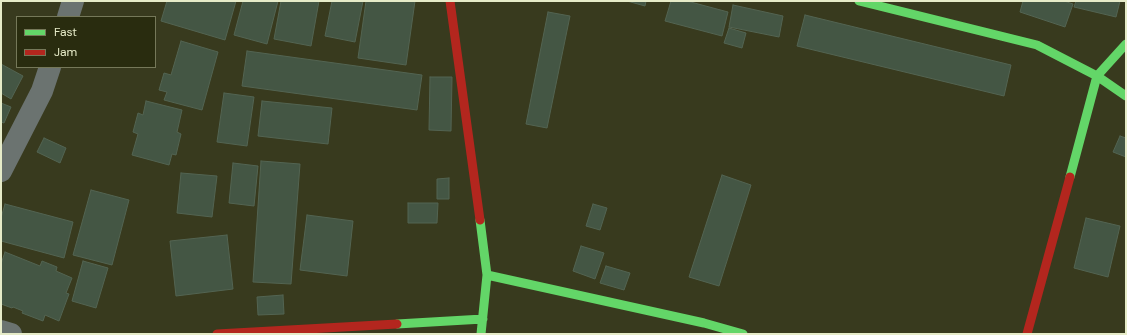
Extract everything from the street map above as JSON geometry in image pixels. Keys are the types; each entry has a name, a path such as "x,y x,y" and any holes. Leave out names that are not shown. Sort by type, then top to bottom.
{"street":[{"path":"68,16 73,1"},
{"path":"450,1 487,275 481,334"},
{"path":"859,1 1037,45 1097,76 1126,96"},
{"path":"1026,334 1097,76 1126,44"},
{"path":"1,171 42,91 50,68"},
{"path":"487,275 704,323 743,334"},
{"path":"217,334 482,319"},
{"path":"1,331 11,334"}],"building":[{"path":"167,1 236,1 225,40 161,21"},
{"path":"243,1 278,1 267,44 234,35"},
{"path":"281,1 319,1 311,46 274,39"},
{"path":"332,1 363,1 355,42 325,36"},
{"path":"366,1 415,1 406,65 358,58"},
{"path":"627,1 646,1 645,6"},
{"path":"671,1 687,1 728,12 722,36 665,21"},
{"path":"1023,1 1064,1 1073,4 1065,27 1020,12"},
{"path":"1076,1 1120,1 1116,17 1074,7"},
{"path":"733,5 783,16 779,37 729,27"},
{"path":"548,12 570,16 547,128 526,124"},
{"path":"805,15 1011,65 1004,96 797,46"},
{"path":"729,28 746,33 742,48 724,43"},
{"path":"181,41 218,52 202,110 164,100 167,92 159,90 164,73 171,75"},
{"path":"247,51 422,75 417,110 242,86"},
{"path":"1,64 23,76 11,99 1,93"},
{"path":"430,77 452,77 451,131 429,130"},
{"path":"224,93 254,97 247,146 217,142"},
{"path":"146,101 182,110 177,132 181,134 176,155 172,154 169,165 132,155 138,134 133,132 138,113 143,115"},
{"path":"262,101 332,108 328,144 258,136"},
{"path":"1,103 11,107 4,123 1,122"},
{"path":"1120,136 1126,138 1126,157 1113,152"},
{"path":"44,138 66,148 60,163 37,152"},
{"path":"261,161 300,164 291,284 253,282"},
{"path":"233,163 258,166 254,206 229,203"},
{"path":"181,173 217,176 212,217 177,213"},
{"path":"722,175 751,185 719,286 689,277"},
{"path":"449,178 449,199 437,199 437,179"},
{"path":"91,190 129,200 112,265 73,255"},
{"path":"408,203 438,203 437,223 408,223"},
{"path":"5,204 73,222 64,258 1,241 1,218"},
{"path":"593,204 607,208 600,230 586,226"},
{"path":"307,215 353,221 347,276 300,270"},
{"path":"1086,218 1120,226 1108,277 1074,268"},
{"path":"227,235 233,289 176,296 170,241"},
{"path":"581,246 604,253 595,279 573,271"},
{"path":"5,252 40,266 42,261 57,267 56,271 72,278 66,293 69,294 59,321 45,315 43,321 22,313 23,311 1,304 1,264"},
{"path":"83,261 108,268 96,308 72,301"},
{"path":"606,266 630,273 624,290 600,283"},
{"path":"283,295 284,314 258,315 257,297"}],"traffic: fast":[{"path":"859,1 1037,45 1097,76 1126,96"},
{"path":"1070,177 1097,76 1126,44"},
{"path":"480,220 487,275 481,334"},
{"path":"487,275 704,323 743,334"},
{"path":"397,324 483,319"}],"traffic: jam":[{"path":"450,1 480,220"},
{"path":"1027,334 1070,177"},
{"path":"217,334 397,324"}]}
